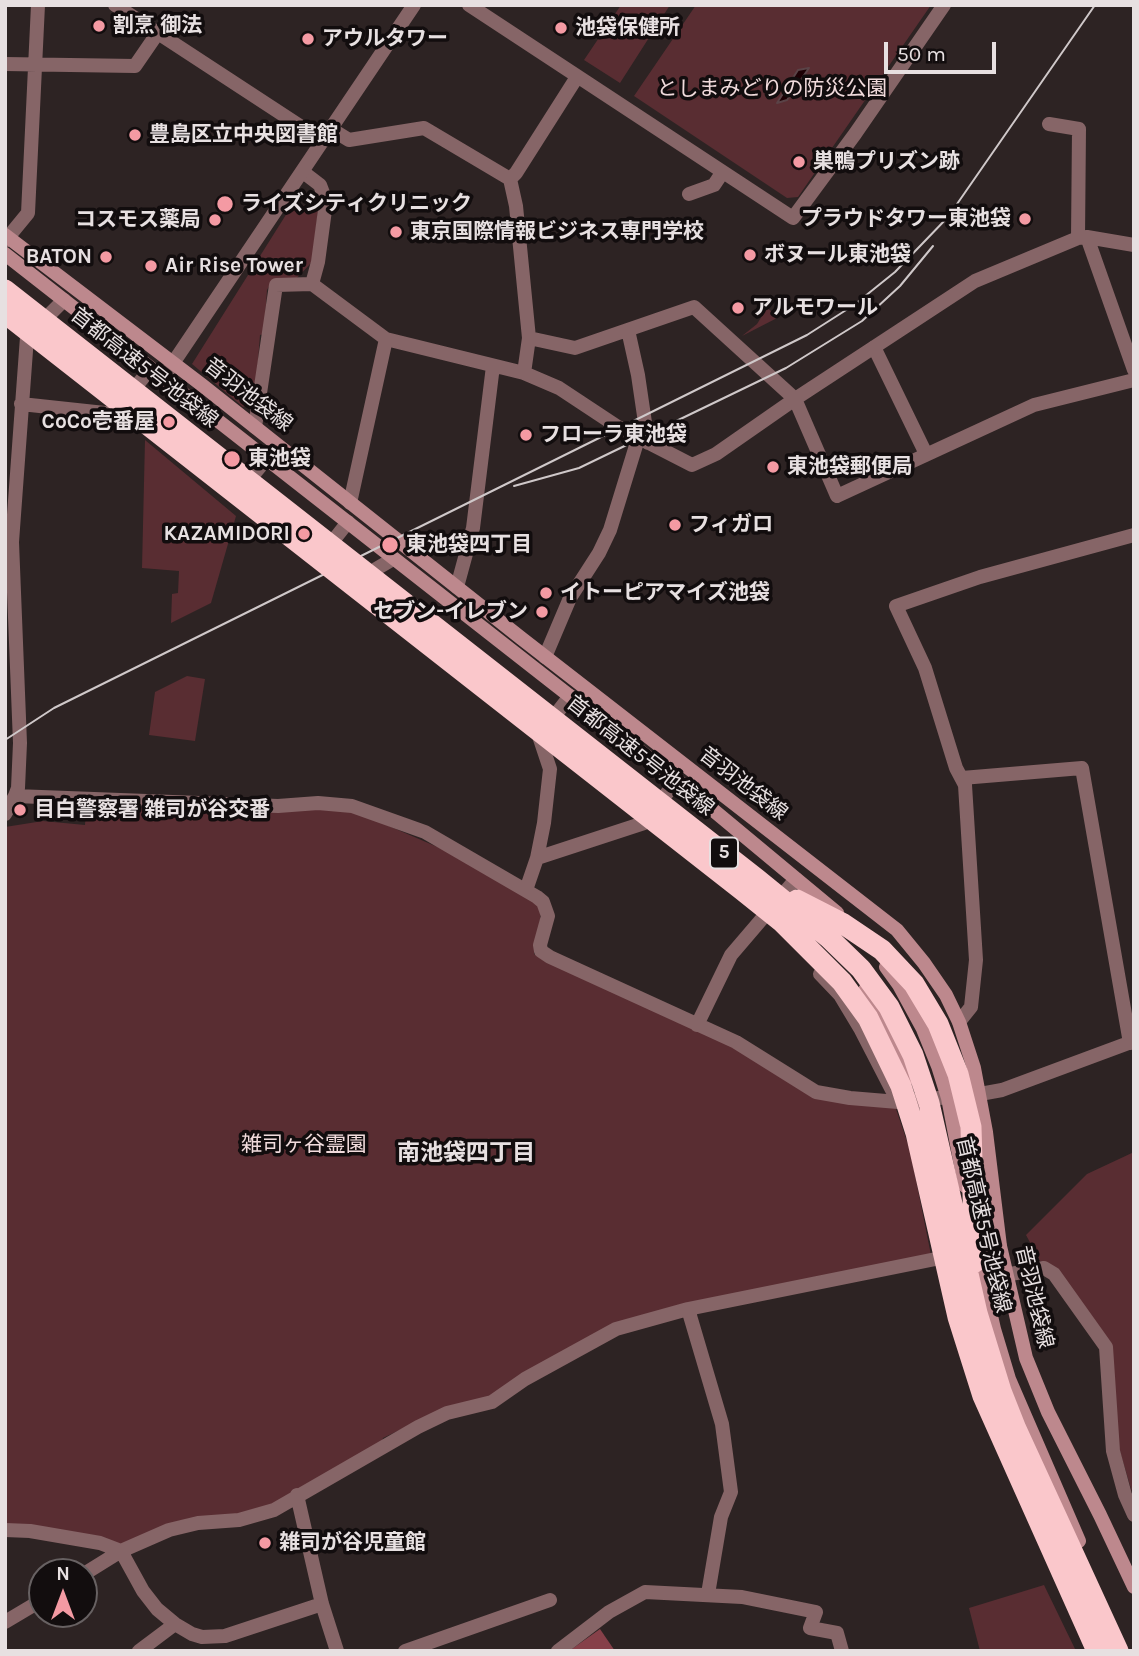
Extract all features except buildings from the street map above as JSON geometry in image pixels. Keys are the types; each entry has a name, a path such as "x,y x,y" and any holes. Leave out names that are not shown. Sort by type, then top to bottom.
{"highway":[{"name":"首都高速5号池袋線","path":"5,290 757,879 846,954 875,987 901,1029 929,1103 977,1313 991,1361 1016,1429 1118,1651"},
{"name":"首都高速5号池袋線","path":"5,313 782,922 842,982 868,1018 901,1086 916,1133 955,1304 983,1396 1097,1651"},
{"path":"757,879 842,923 882,950 914,984 938,1024 958,1074 971,1127 977,1313"}],"main road":[{"name":"音羽池袋線","path":"6,238 173,363 545,657 897,930 935,976 959,1022 980,1094 1000,1247 1016,1323 1035,1384 1134,1587"},
{"name":"音羽池袋線","path":"5,254 150,369 268,457 393,559 677,780 848,923 879,956 899,985 923,1029 948,1098 976,1251 993,1329 1009,1380 1127,1651"},
{"name":"音羽池袋線","path":"796,879 883,1018 906,1065 918,1100 971,1334 994,1402 1033,1494 1106,1651"}],"street":[{"path":"6,238 27,213 38,5"},
{"path":"115,5 136,11 157,34 327,135 349,140 424,128 510,179 516,206 529,338 524,373"},
{"path":"163,378 414,5"},
{"path":"469,5 793,218 944,5"},
{"path":"5,64 135,66 157,34"},
{"path":"510,179 577,77"},
{"path":"1049,124 1079,129 1083,238 1134,370"},
{"path":"303,172 320,184 325,210 312,284"},
{"path":"689,194 714,185 722,173"},
{"path":"255,427 276,285 312,284 386,339 524,373 559,388 643,441 692,465 716,453 975,281 1083,238 1134,245"},
{"path":"5,814 18,788 12,542 27,337 64,300"},
{"path":"529,338 575,348 694,307 795,399 837,496 1034,405 1134,380"},
{"path":"5,320 316,563 348,522"},
{"path":"545,657 570,598 610,530 643,441 638,375 628,330"},
{"path":"350,503 386,339"},
{"path":"874,347 926,454"},
{"path":"457,587 473,530 493,366"},
{"path":"21,404 114,414 150,369"},
{"path":"234,499 268,457"},
{"path":"959,1022 971,1007 976,960 965,785 956,768 925,668 896,606 980,577 1134,535"},
{"path":"393,559 376,569 362,597 765,914 840,995 898,1102"},
{"path":"539,736 570,696"},
{"path":"526,890 537,859 550,769 539,736"},
{"path":"15,796 278,806 318,803 352,806 425,832 542,902 548,916 540,945 541,951 736,1042 816,1092 898,1102 1002,1090 1132,1042 1082,768 962,778"},
{"path":"537,859 644,823 677,780"},
{"path":"698,1025 731,956 796,879"},
{"path":"98,1565 121,1551 169,1530 198,1523 251,1517 274,1510 418,1427 447,1413 492,1402 525,1379 616,1329 688,1309 1000,1247"},
{"path":"1005,1275 1044,1268 1054,1274 1106,1347 1113,1451 1125,1495 1134,1515"},
{"path":"688,1309 722,1424 731,1492 721,1517 708,1594"},
{"path":"297,1495 322,1604 337,1651"},
{"path":"5,1530 30,1531 100,1543 121,1551 143,1591 157,1609 192,1634 212,1638 322,1604"},
{"path":"558,1651 609,1612 645,1592 742,1597 816,1612 810,1628 837,1633 842,1651"},
{"path":"405,1651 550,1600"},
{"path":"5,1622 28,1608"},
{"path":"139,1651 175,1624"}],"green space":[{"path":"621,5 670,5 620,83 584,60"},
{"name":"としまみどりの防災公園","path":"696,5 931,5 798,197 787,198 634,96"},
{"path":"294,202 318,211 312,262 295,280 272,281 267,290 264,334 260,335 255,401 243,407 192,364"},
{"path":"767,308 779,317 742,336 757,324"},
{"path":"145,440 236,516 211,603 171,623 172,594 178,593 179,571 142,568"},
{"path":"187,676 205,679 195,741 149,735 155,692"},
{"name":"雑司ヶ谷霊園","path":"92,802 352,810 449,852 536,903 541,910 534,954 545,961 740,1049 817,1097 895,1106 910,1150 931,1255 616,1329 490,1398 441,1410 383,1438 381,1444 274,1509 120,1549 5,1525 5,827 43,821 85,825 86,808"},
{"path":"1134,1152 1134,1499 1119,1448 1111,1343 1054,1267 1040,1261 1026,1235 1087,1174"},
{"path":"1044,1585 1076,1651 980,1651 969,1608"}],"shaded area":[{"path":"809,68 787,100 777,103 798,70"},
{"path":"600,1629 615,1651 569,1651"}],"tram line":[{"path":"5,740 54,708 807,335 854,305 895,272 948,217 1095,5"},
{"path":"514,486 579,468 786,368 862,321 900,286 933,246"}],"place":[{"name":"割烹 御法","path":"99,26"},
{"name":"池袋保健所","path":"561,28"},
{"name":"アウルタワー","path":"308,39"},
{"name":"豊島区立中央図書館","path":"135,135"},
{"name":"巣鴨プリズン跡","path":"799,162"},
{"name":"ライズシティクリニック","path":"225,204"},
{"name":"プラウドタワー東池袋","path":"1025,219"},
{"name":"コスモス薬局","path":"215,220"},
{"name":"東京国際情報ビジネス専門学校","path":"396,232"},
{"name":"ボヌール東池袋","path":"750,255"},
{"name":"BATON","path":"106,257"},
{"name":"Air Rise Tower","path":"151,266"},
{"name":"アルモワール","path":"738,308"},
{"name":"CoCo壱番屋","path":"169,422"},
{"name":"フローラ東池袋","path":"526,435"},
{"name":"東池袋","path":"232,459"},
{"name":"東池袋郵便局","path":"773,467"},
{"name":"フィガロ","path":"675,525"},
{"name":"KAZAMIDORI","path":"304,534"},
{"name":"東池袋四丁目","path":"390,545"},
{"name":"イトーピアマイズ池袋","path":"546,593"},
{"name":"セブン-イレブン","path":"542,612"},
{"name":"目白警察署 雑司が谷交番","path":"20,810"},
{"name":"雑司が谷児童館","path":"265,1543"}],"district":[{"name":"南池袋四丁目","path":"466,1153"}]}
